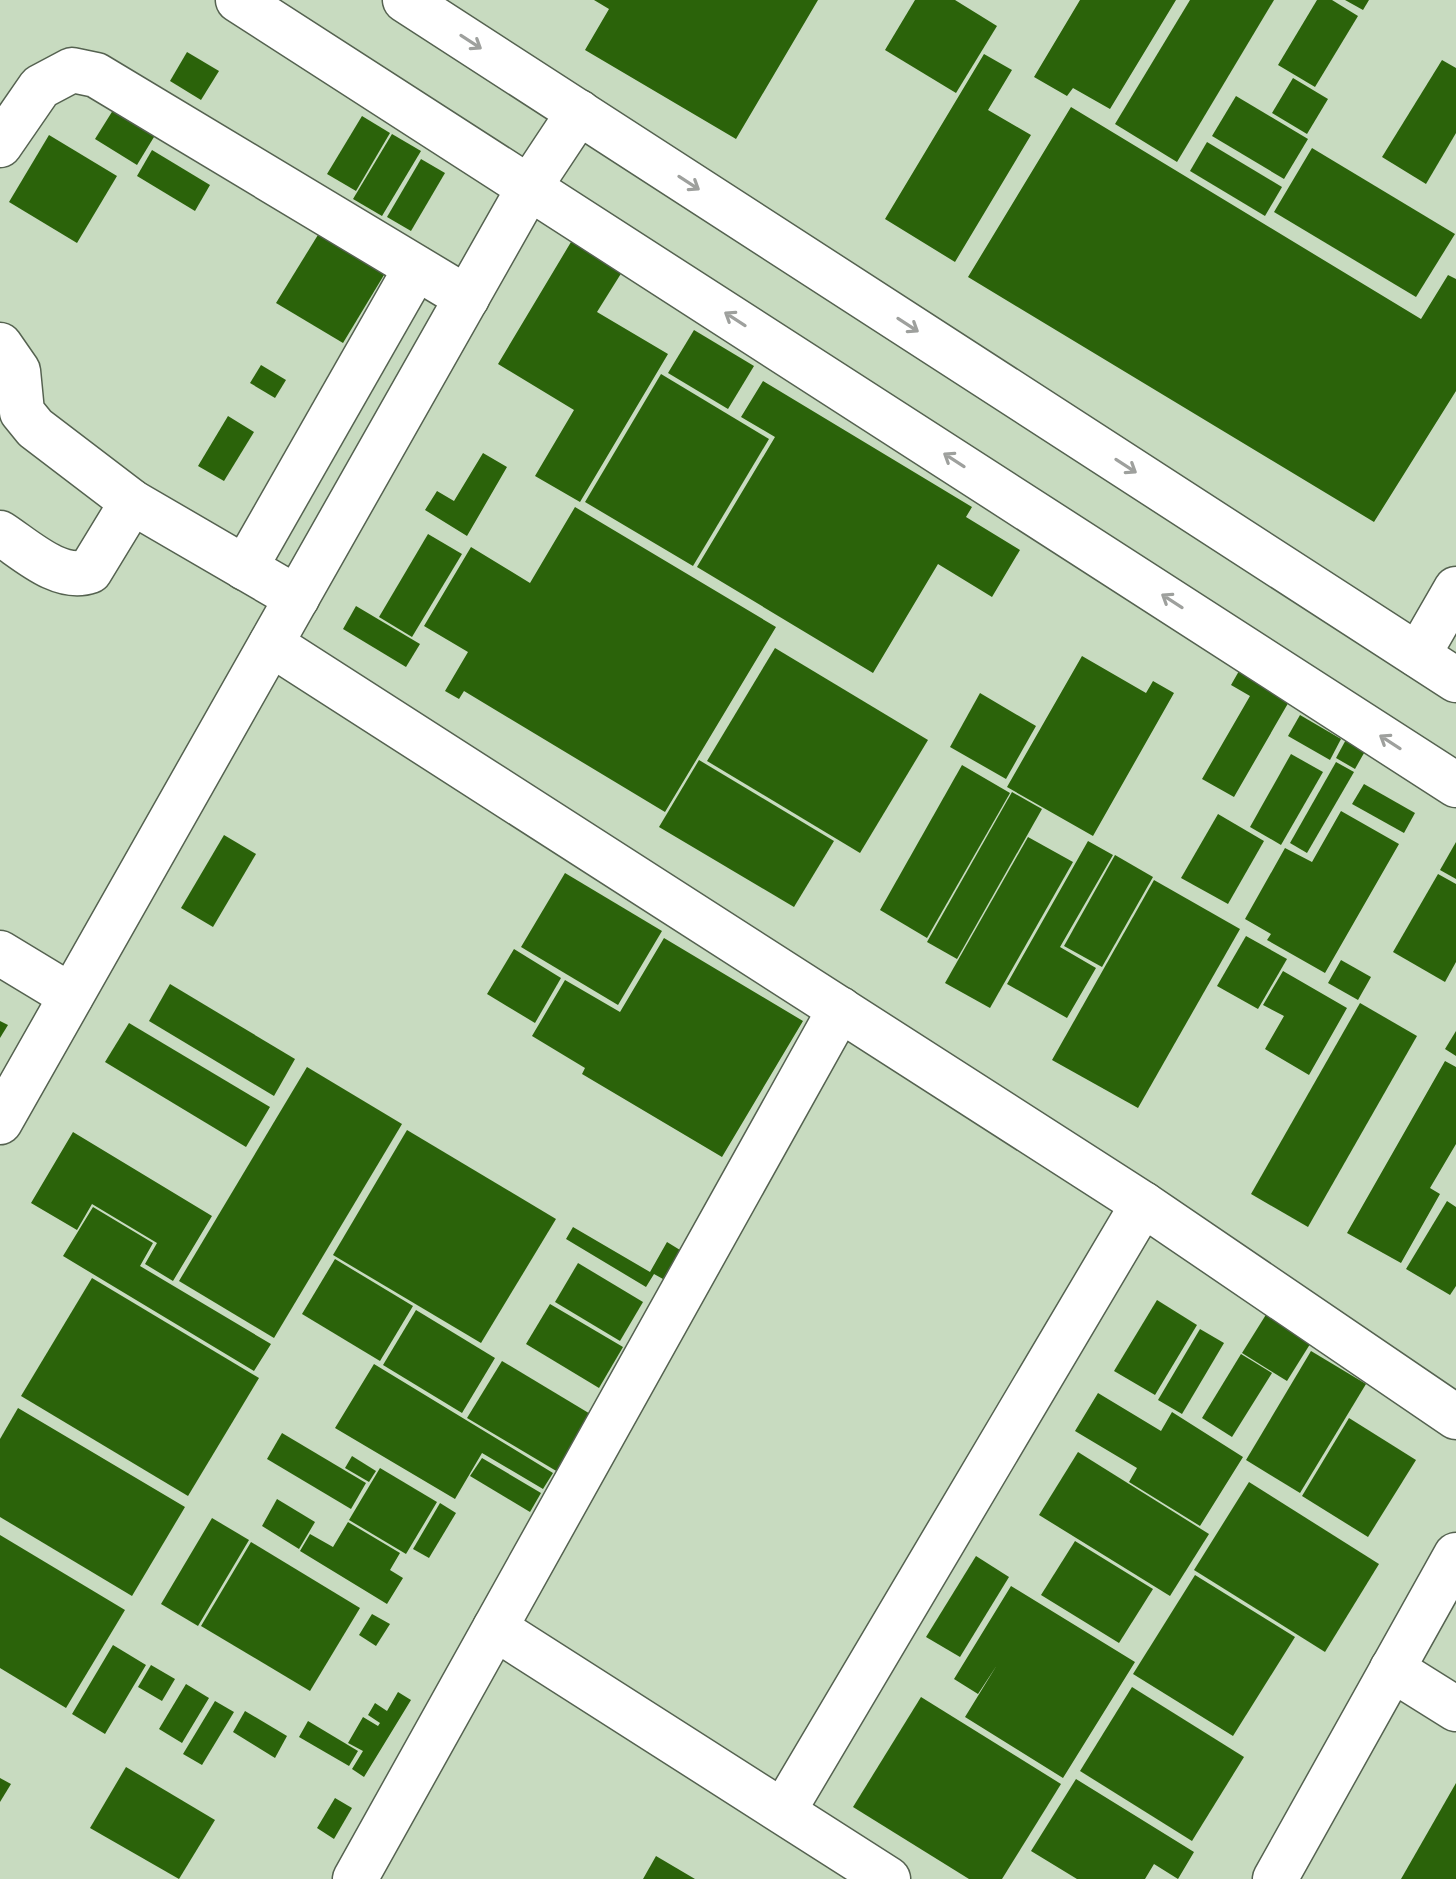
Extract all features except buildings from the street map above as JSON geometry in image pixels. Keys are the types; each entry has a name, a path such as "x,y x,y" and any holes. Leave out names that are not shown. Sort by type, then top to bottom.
{"street":[{"path":"238,0 1456,785"},
{"path":"405,0 1456,680"},
{"path":"0,145 40,87 72,70 96,75 467,298"},
{"path":"0,1122 530,186 579,112"},
{"path":"245,568 416,268"},
{"path":"0,345 18,371 22,412 35,428 132,502 297,598"},
{"path":"0,533 60,571 77,576 90,571 132,502"},
{"path":"1418,655 1456,589"},
{"path":"271,644 1143,1204 1456,1417"},
{"path":"0,953 71,996"},
{"path":"355,1879 840,1009"},
{"path":"784,1810 1143,1204"},
{"path":"1275,1879 1456,1555"},
{"path":"495,1628 888,1879"},
{"path":"1392,1669 1456,1709"}],"shaded area":[{"path":"0,0 1456,0 1456,1879 0,1879"}]}
